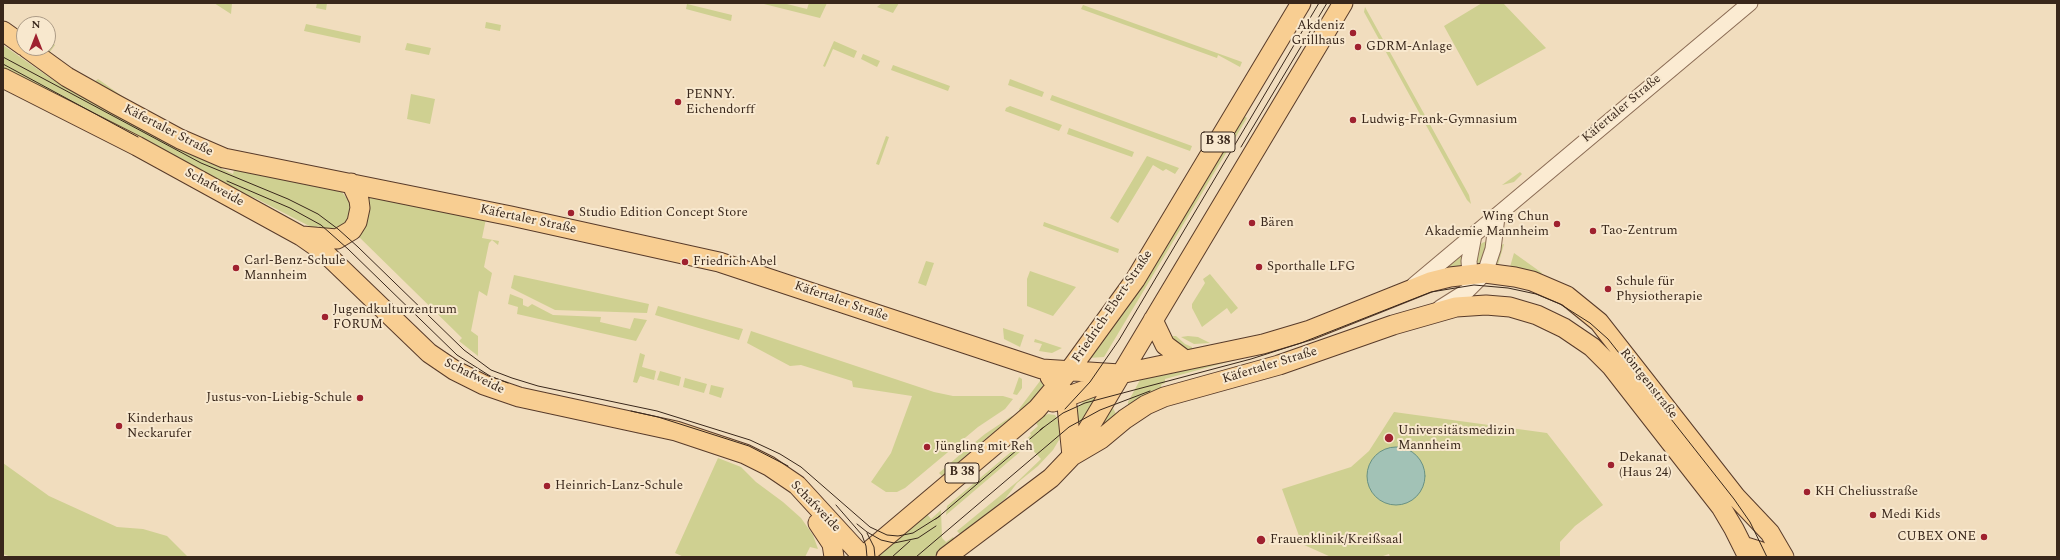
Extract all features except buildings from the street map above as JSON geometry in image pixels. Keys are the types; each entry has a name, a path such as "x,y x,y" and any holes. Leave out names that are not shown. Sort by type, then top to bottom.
{"main road":[{"name":"Friedrich-Ebert-Straße","path":"1064,384 1135,280 1301,3"},
{"name":"B 38","path":"946,557 1051,478 1072,456 1085,437 1120,374 1343,3"},
{"path":"3,31 16,40"},
{"name":"Käfertaler Straße","path":"38,56 67,77 180,139 224,158 503,214 719,262 1042,369 1064,384 1120,374 1263,344 1310,330 1430,282 1476,277"},
{"name":"Schafweide","path":"3,78 105,129 301,236 324,252 429,353 454,370 478,382 519,397 676,431 744,454 769,466 796,485 863,557"},
{"path":"301,236 337,239 352,230 357,222 360,208 359,200 351,183"},
{"name":"Röntgenstraße","path":"1476,277 1515,276 1550,288 1567,296 1589,312 1621,349 1736,497 1770,533 1784,557"},
{"name":"Röntgenstraße","path":"1434,314 1456,307 1486,305 1510,307 1537,315 1564,328 1592,347 1611,366 1721,507 1745,552"},
{"name":"Käfertaler Straße","path":"1072,456 1101,439 1125,419 1146,405 1164,397 1279,365 1393,325 1434,314"},
{"path":"1153,320 1164,345 1185,360"},
{"path":"1072,456 1064,384 1093,387 1120,374"},
{"name":"B 38","path":"863,557 1037,409 1064,384"},
{"path":"769,466 775,477 799,500 823,529 832,544 834,557"},
{"path":"1745,552 1759,551 1768,557"}],"street":[{"name":"Käfertaler Straße","path":"1407,291 1497,217 1554,165 1750,3"},
{"path":"1476,277 1493,249 1497,217"},
{"path":"1474,235 1469,260 1486,305"},
{"name":"Käfertaler Straße","path":"1434,314 1476,277"}],"green space":[{"path":"214,3 232,3 231,14"},
{"path":"317,3 327,3 326,10 316,8"},
{"path":"760,3 783,3 807,9 809,3 827,3 820,18"},
{"path":"882,3 899,3 893,13 877,7"},
{"path":"1482,3 1503,3 1546,48 1477,86 1444,26"},
{"path":"687,4 732,15 731,21 686,9"},
{"path":"1083,5 1242,62 1240,67 1218,55 1217,58 1081,9"},
{"path":"1365,7 1469,195 1471,204 1467,200 1364,12"},
{"path":"486,22 501,25 500,31 485,28"},
{"path":"306,24 361,36 360,43 304,31"},
{"path":"834,41 857,51 854,58 833,49 825,67 823,66"},
{"path":"407,43 431,48 429,55 405,50"},
{"path":"3,45 16,54 16,56 19,56 53,80 168,143 233,174 234,170 342,192 351,204 349,218 342,228 325,231 318,226 315,229 255,198 229,189 3,71"},
{"path":"863,54 880,61 877,67 861,59"},
{"path":"893,65 950,86 948,91 891,70"},
{"path":"98,79 136,106 94,82"},
{"path":"1010,79 1044,92 1042,97 1008,85"},
{"path":"411,94 435,99 430,124 407,119"},
{"path":"1052,95 1192,146 1190,151 1050,100"},
{"path":"1010,106 1062,125 1059,131 1005,111 1006,108"},
{"path":"1241,114 1247,118 1104,357 1088,358"},
{"path":"1069,128 1134,152 1132,157 1067,134"},
{"path":"886,136 889,137 879,165 876,164"},
{"path":"1147,156 1179,168 1175,174 1166,169 1163,171 1153,165 1118,223 1110,218"},
{"path":"1520,172 1522,174 1514,182 1502,185"},
{"path":"365,196 487,214 482,238 499,241 498,245 492,240 489,243 484,267 492,273 487,296 479,291 471,331 478,336 478,356 459,341 462,338 356,234"},
{"path":"1044,222 1119,249 1118,253 1043,226"},
{"path":"1487,241 1489,242 1481,265 1474,265 1477,248 1482,243"},
{"path":"1504,244 1498,265 1496,265 1501,245"},
{"path":"1466,248 1464,265 1445,268"},
{"path":"1514,253 1542,273 1541,275 1510,267"},
{"path":"926,261 934,263 926,286 918,283"},
{"path":"1030,271 1076,287 1053,316 1027,306 1027,279"},
{"path":"1210,274 1238,308 1231,314 1227,308 1202,327 1192,308 1192,304 1205,283 1203,279"},
{"path":"514,275 649,304 647,313 555,310 511,288"},
{"path":"510,294 523,299 523,305 528,307 532,304 553,315 601,317 600,322 630,329 634,318 647,320 636,341 517,314 518,307 508,304"},
{"path":"658,306 743,329 739,340 655,315"},
{"path":"1003,328 1024,335 1020,347 1004,339"},
{"path":"751,331 934,392 953,396 1003,396 1013,399 1005,409 978,427 905,488 897,492 886,492 871,482 891,453 912,396 853,387 852,381 801,365 790,366 747,343"},
{"path":"1166,336 1176,336 1185,344 1192,347 1192,349 1182,349"},
{"path":"1181,337 1198,337 1210,343 1194,344"},
{"path":"1035,339 1062,348 1052,353 1039,351 1042,344 1034,342"},
{"path":"1272,350 1165,379 1165,383 1161,385 1163,391 1128,408 1128,402 1140,380"},
{"path":"640,353 645,355 642,367 656,371 654,380 640,376 637,383 633,382"},
{"path":"660,371 681,377 679,386 657,380"},
{"path":"1019,377 1022,379 1022,388 1017,395 1013,394"},
{"path":"685,378 707,384 704,393 683,387"},
{"path":"1040,381 1044,386 1021,415 1019,409"},
{"path":"711,385 724,388 721,398 709,394"},
{"path":"1100,396 1077,438 1076,409 1085,400"},
{"path":"1113,408 1117,416 1097,434 1106,411"},
{"path":"1394,412 1547,433 1603,505 1575,526 1560,542 1560,557 1390,557 1389,554 1380,557 1331,557 1302,544 1282,489 1351,467 1369,451"},
{"path":"1048,414 1055,415 1061,424 1059,440 1053,450 1038,466 1017,483 1005,499 974,524 963,537 957,531 1018,481 1041,459 1028,445 946,515 947,506 1031,435 1030,433 1038,426 1036,423 1031,426 1037,419"},
{"path":"1012,416 1017,419 990,435 942,476 939,473 985,434"},
{"path":"718,458 741,467 756,482 783,502 801,518 813,535 818,549 810,547 805,557 684,557 675,553"},
{"path":"3,463 49,496 117,527 143,529 167,536 188,557 11,557 3,554"},
{"path":"941,510 942,538 946,542 953,537 957,542 933,557 878,557 878,551 926,513 931,519"}],"shaded area":[{"path":"1396,447 1407,449 1420,460 1423,465 1425,476 1423,487 1412,500 1407,503 1396,505 1385,503 1372,492 1369,487 1367,476 1369,465 1380,452 1385,449"}],"tram line":[{"path":"1065,409 1090,382 1119,340 1319,3"},
{"path":"1241,147 1327,3"},
{"path":"3,57 201,163 288,199 318,214 358,247 464,350 491,370 538,386 657,411 750,440 780,454 801,467 870,527 887,535 898,536 913,533 940,516"},
{"path":"3,64 138,137"},
{"path":"227,181 290,208 321,225 348,249 457,355 490,376 508,383"},
{"path":"1040,430 1063,413 1085,403 1251,359 1301,343 1431,292 1474,285 1508,288 1536,294 1560,304 1590,323 1608,339 1734,499 1750,522 1767,557"},
{"path":"916,557 1069,427 1100,410 1150,391"},
{"path":"631,411 658,417 749,446 788,466"},
{"path":"936,519 1044,427"},
{"path":"836,505 862,535 866,546 867,557"},
{"path":"857,524 881,540 894,543 918,538 936,526"},
{"path":"867,533 874,547 875,557"},
{"path":"892,557 910,541"}],"place":[{"name":"Akdeniz Grillhaus","path":"1353,33"},
{"name":"GDRM-Anlage","path":"1358,47"},
{"name":"PENNY. Eichendorff","path":"678,102"},
{"name":"Ludwig-Frank-Gymnasium","path":"1353,120"},
{"name":"Studio Edition Concept Store","path":"571,213"},
{"name":"Bären","path":"1252,223"},
{"name":"Wing Chun Akademie Mannheim","path":"1557,224"},
{"name":"Tao-Zentrum","path":"1593,231"},
{"name":"Friedrich Abel","path":"685,262"},
{"name":"Sporthalle LFG","path":"1259,267"},
{"name":"Carl-Benz-Schule Mannheim","path":"236,268"},
{"name":"Schule für Physiotherapie","path":"1608,289"},
{"name":"Jugendkulturzentrum FORUM","path":"325,317"},
{"name":"Justus-von-Liebig-Schule","path":"360,398"},
{"name":"Kinderhaus Neckarufer","path":"119,426"},
{"name":"Universitätsmedizin Mannheim","path":"1389,438"},
{"name":"Jüngling mit Reh","path":"927,447"},
{"name":"Dekanat (Haus 24)","path":"1611,465"},
{"name":"Heinrich-Lanz-Schule","path":"547,486"},
{"name":"KH Cheliusstraße","path":"1807,492"},
{"name":"Medi Kids","path":"1873,515"},
{"name":"CUBEX ONE","path":"1984,537"},
{"name":"Frauenklinik/Kreißsaal","path":"1261,540"}]}
